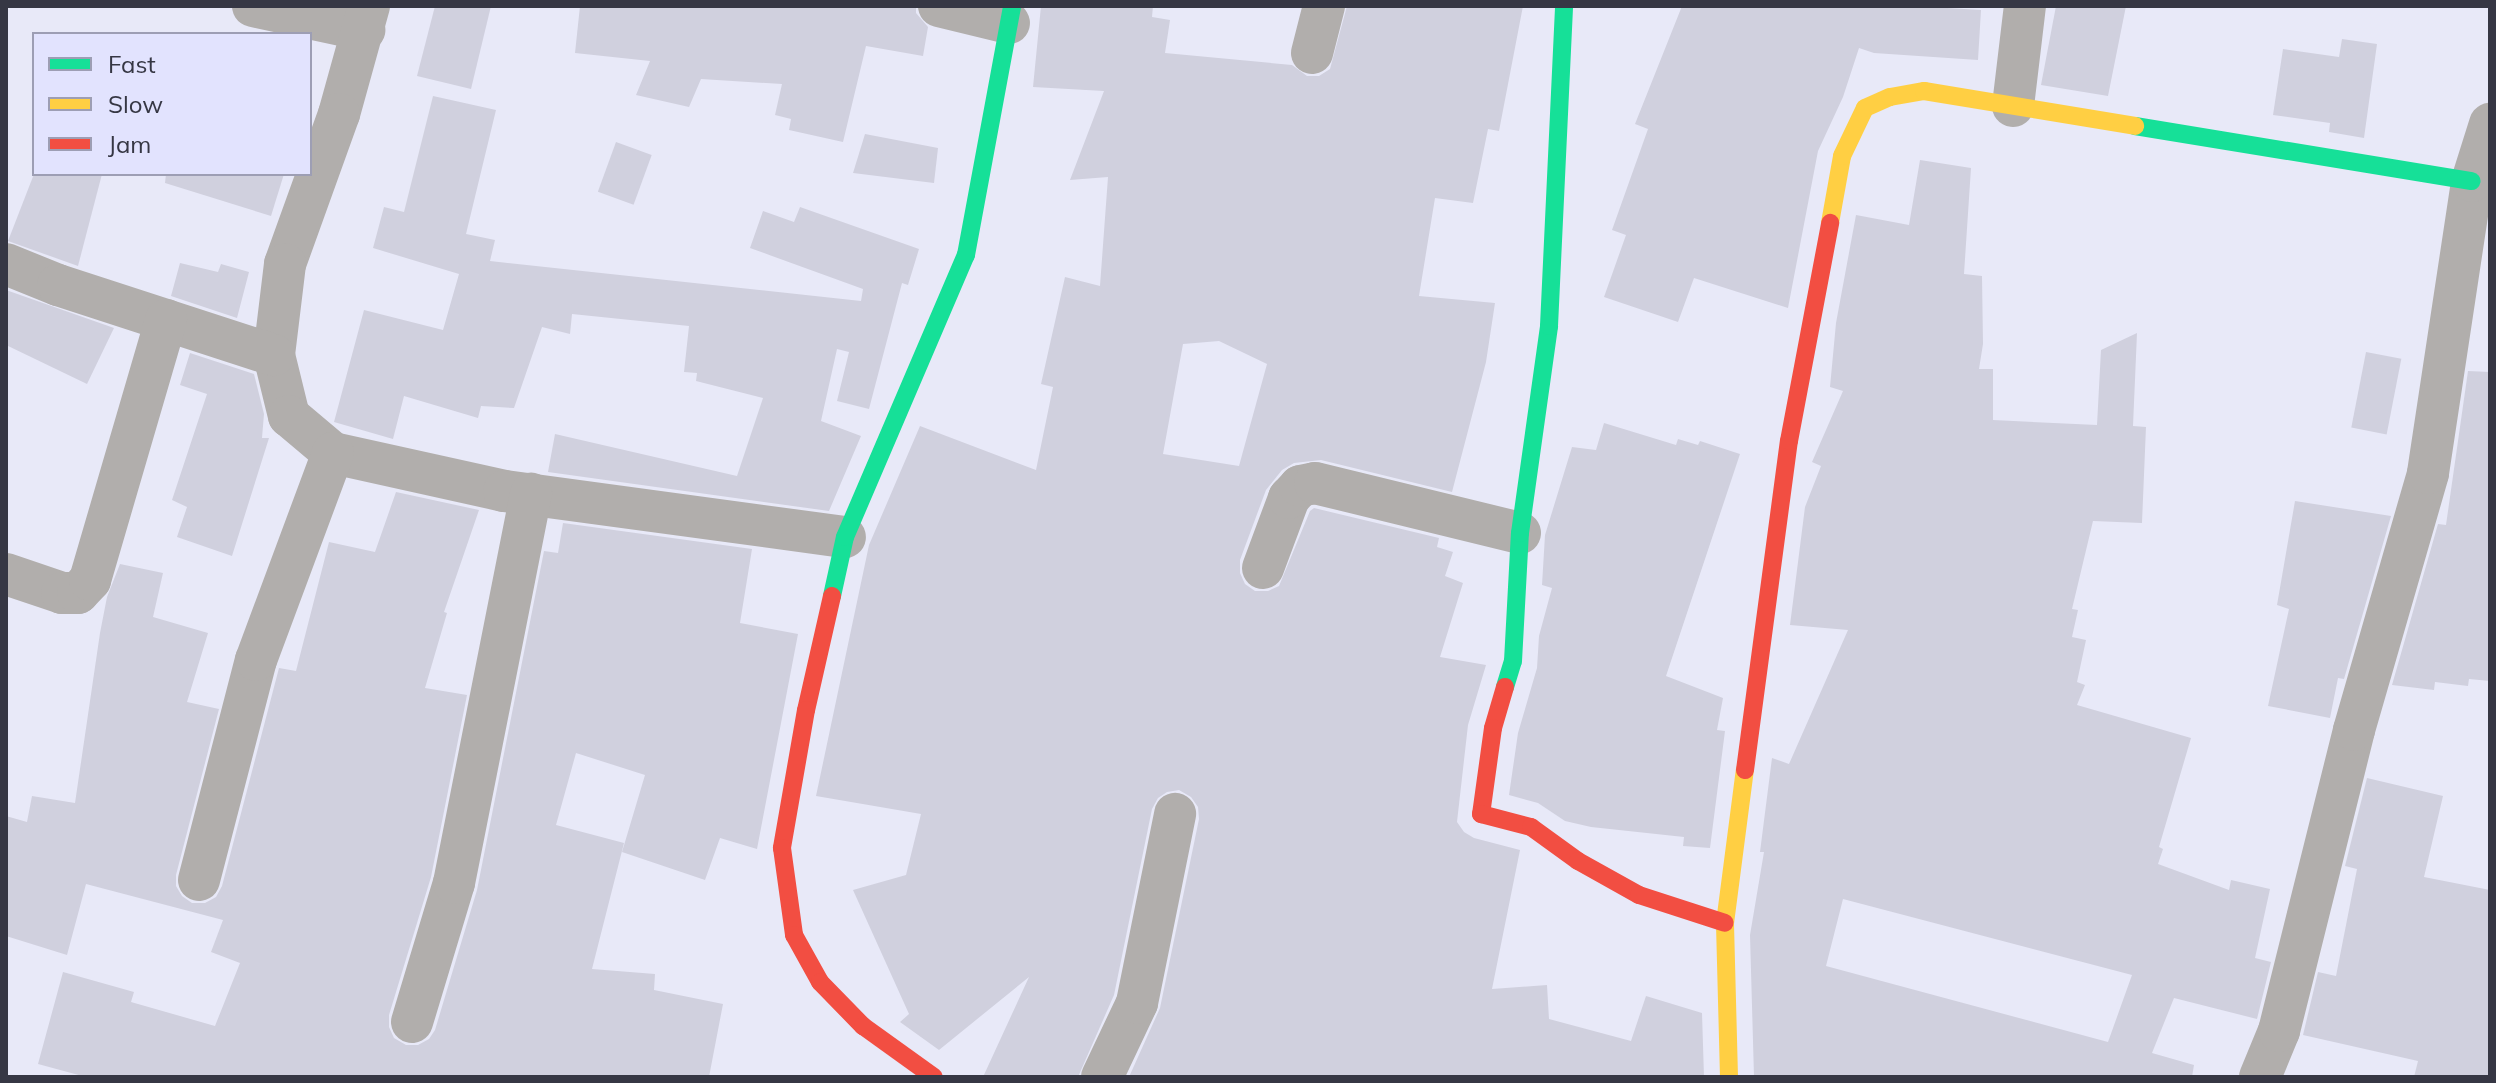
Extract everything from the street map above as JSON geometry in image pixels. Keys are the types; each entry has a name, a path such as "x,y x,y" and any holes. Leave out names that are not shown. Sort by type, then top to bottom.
{"street":[{"path":"253,6 367,18 339,114 285,264 274,355 289,416 333,453 531,494 845,537"},
{"path":"934,1077 863,1026 820,982 794,935 782,848 806,710 845,537 966,255 1010,14 939,6"},
{"path":"1312,53 1324,6"},
{"path":"1564,6 1549,326 1520,533 1513,661 1493,728 1481,814 1531,827 1578,861 1639,895 1725,923"},
{"path":"2013,106 2025,6"},
{"path":"1729,1077 1725,923 1789,441 1842,156 1865,108 1890,97 1924,91 2472,181"},
{"path":"2260,1077 2279,1031 2354,730 2428,473 2472,181 2490,124"},
{"path":"6,264 58,285 274,355"},
{"path":"6,574 62,593 78,593 90,580 166,320"},
{"path":"199,880 256,660 333,453"},
{"path":"1263,568 1289,498 1300,486 1315,483 1520,533"},
{"path":"412,1022 454,883 531,494"},
{"path":"1102,1077 1137,1003 1175,814"}],"building":[{"path":"435,6 491,6 471,89 417,76"},
{"path":"580,6 916,6 916,13 928,27 923,56 866,46 843,142 789,130 791,119 775,115 782,84 701,79 689,107 636,95 650,61 575,53"},
{"path":"1041,6 1153,6 1152,17 1170,20 1165,53 1292,65 1307,76 1319,76 1330,69 1347,6 1523,6 1499,131 1488,129 1473,203 1435,198 1419,296 1495,303 1486,362 1452,492 1321,460 1294,463 1282,470 1266,490 1240,560 1240,573 1245,584 1255,591 1268,591 1279,586 1310,511 1314,508 1439,538 1437,547 1453,552 1445,576 1463,583 1440,657 1486,665 1468,725 1457,822 1464,832 1474,838 1520,850 1492,989 1547,985 1549,1019 1631,1041 1646,996 1702,1013 1704,1077 1129,1077 1160,1008 1199,819 1198,807 1191,797 1179,790 1167,792 1158,798 1152,809 1114,995 1078,1077 983,1077 1029,977 939,1050 900,1022 909,1014 853,890 906,875 921,814 816,796 869,545 920,426 1036,470 1053,387 1041,384 1065,277 1100,286 1108,177 1070,180 1104,91 1033,87","holes":["1219,341 1267,364 1239,466 1163,454 1183,344"]},
{"path":"1682,6 1913,6 1981,10 1978,60 1874,53 1859,48 1843,97 1818,151 1788,308 1694,278 1678,322 1604,297 1626,235 1612,230 1648,129 1635,124"},
{"path":"2056,6 2126,6 2108,96 2041,85"},
{"path":"2342,39 2377,44 2364,138 2329,132 2330,123 2273,115 2283,49 2339,57"},
{"path":"433,96 496,110 466,234 495,240 490,261 861,301 863,289 750,248 763,211 794,222 800,207 919,249 908,285 902,283 869,409 837,401 849,352 837,349 821,421 861,436 829,511 548,472 555,434 737,476 763,398 696,381 697,373 684,372 689,326 572,314 570,334 542,327 514,408 481,406 478,418 404,396 393,439 334,422 364,310 443,330 459,274 373,248 384,207 404,212"},
{"path":"865,134 938,148 934,183 853,173"},
{"path":"616,142 652,155 634,205 598,192"},
{"path":"1920,160 1971,168 1964,274 1982,276 1983,344 1979,369 1993,369 1993,420 2097,425 2101,350 2137,333 2133,426 2146,427 2142,523 2093,521 2072,609 2078,610 2072,637 2086,640 2077,682 2085,685 2077,705 2191,738 2159,847 2163,849 2158,864 2229,890 2231,880 2270,889 2255,958 2271,962 2257,1019 2174,998 2152,1053 2194,1065 2192,1077 1754,1077 1750,935 1764,852 1760,852 1772,758 1789,764 1848,630 1790,625 1805,507 1821,466 1812,462 1843,391 1830,387 1836,323 1856,215 1909,225","holes":["1843,899 2132,975 2108,1042 1826,966"]},
{"path":"33,176 101,176 78,266 8,241"},
{"path":"166,176 283,176 271,216 165,183"},
{"path":"180,263 218,272 221,264 249,272 237,318 171,296"},
{"path":"6,290 114,328 87,384 6,345"},
{"path":"2366,352 2401,359 2387,434 2351,428"},
{"path":"190,353 254,374 264,414 262,438 269,438 232,556 177,537 187,507 172,500 207,394 180,385"},
{"path":"2468,371 2490,372 2490,681 2469,679 2468,686 2435,682 2434,690 2392,685 2438,524 2446,525"},
{"path":"1604,423 1676,445 1678,439 1698,445 1700,441 1740,454 1666,676 1723,698 1717,730 1725,731 1710,848 1683,846 1684,837 1591,827 1565,821 1538,803 1509,795 1518,733 1537,668 1539,636 1552,588 1542,585 1545,535 1572,447 1596,450"},
{"path":"396,492 479,510 444,612 447,613 425,688 467,695 431,877 389,1015 389,1027 394,1038 406,1045 418,1045 429,1039 435,1030 477,890 544,551 558,553 563,523 752,549 740,623 798,634 757,849 720,838 705,880 622,852 645,775 576,753 556,825 624,843 592,969 655,974 654,990 723,1004 709,1077 86,1077 38,1064 63,972 134,992 131,1002 215,1026 240,963 211,952 223,920 86,884 67,955 6,936 6,816 27,822 32,796 75,803 100,633 107,597 120,564 163,573 153,617 208,633 187,702 219,709 176,875 176,886 182,896 192,903 205,903 216,897 222,886 279,668 296,671 329,542 375,552"},
{"path":"2295,501 2391,516 2344,679 2338,678 2330,718 2268,706 2289,609 2277,605"},
{"path":"2367,778 2443,796 2424,877 2490,890 2490,1077 2414,1077 2418,1061 2303,1035 2318,972 2336,976 2357,869 2345,866"}],"traffic: fast":[{"path":"832,596 845,537 966,255 1012,6"},
{"path":"1505,687 1513,661 1520,533 1549,326 1564,6"},
{"path":"2135,126 2472,181"}],"traffic: slow":[{"path":"1830,223 1842,156 1865,108 1890,97 1924,91 2135,126"},
{"path":"1729,1077 1725,923 1745,770"}],"traffic: jam":[{"path":"1745,770 1789,441 1830,223"},
{"path":"832,596 806,710 782,848 794,935 820,982 863,1026 934,1077"},
{"path":"1505,687 1493,728 1481,814 1531,827 1578,861 1639,895 1725,923"}]}
